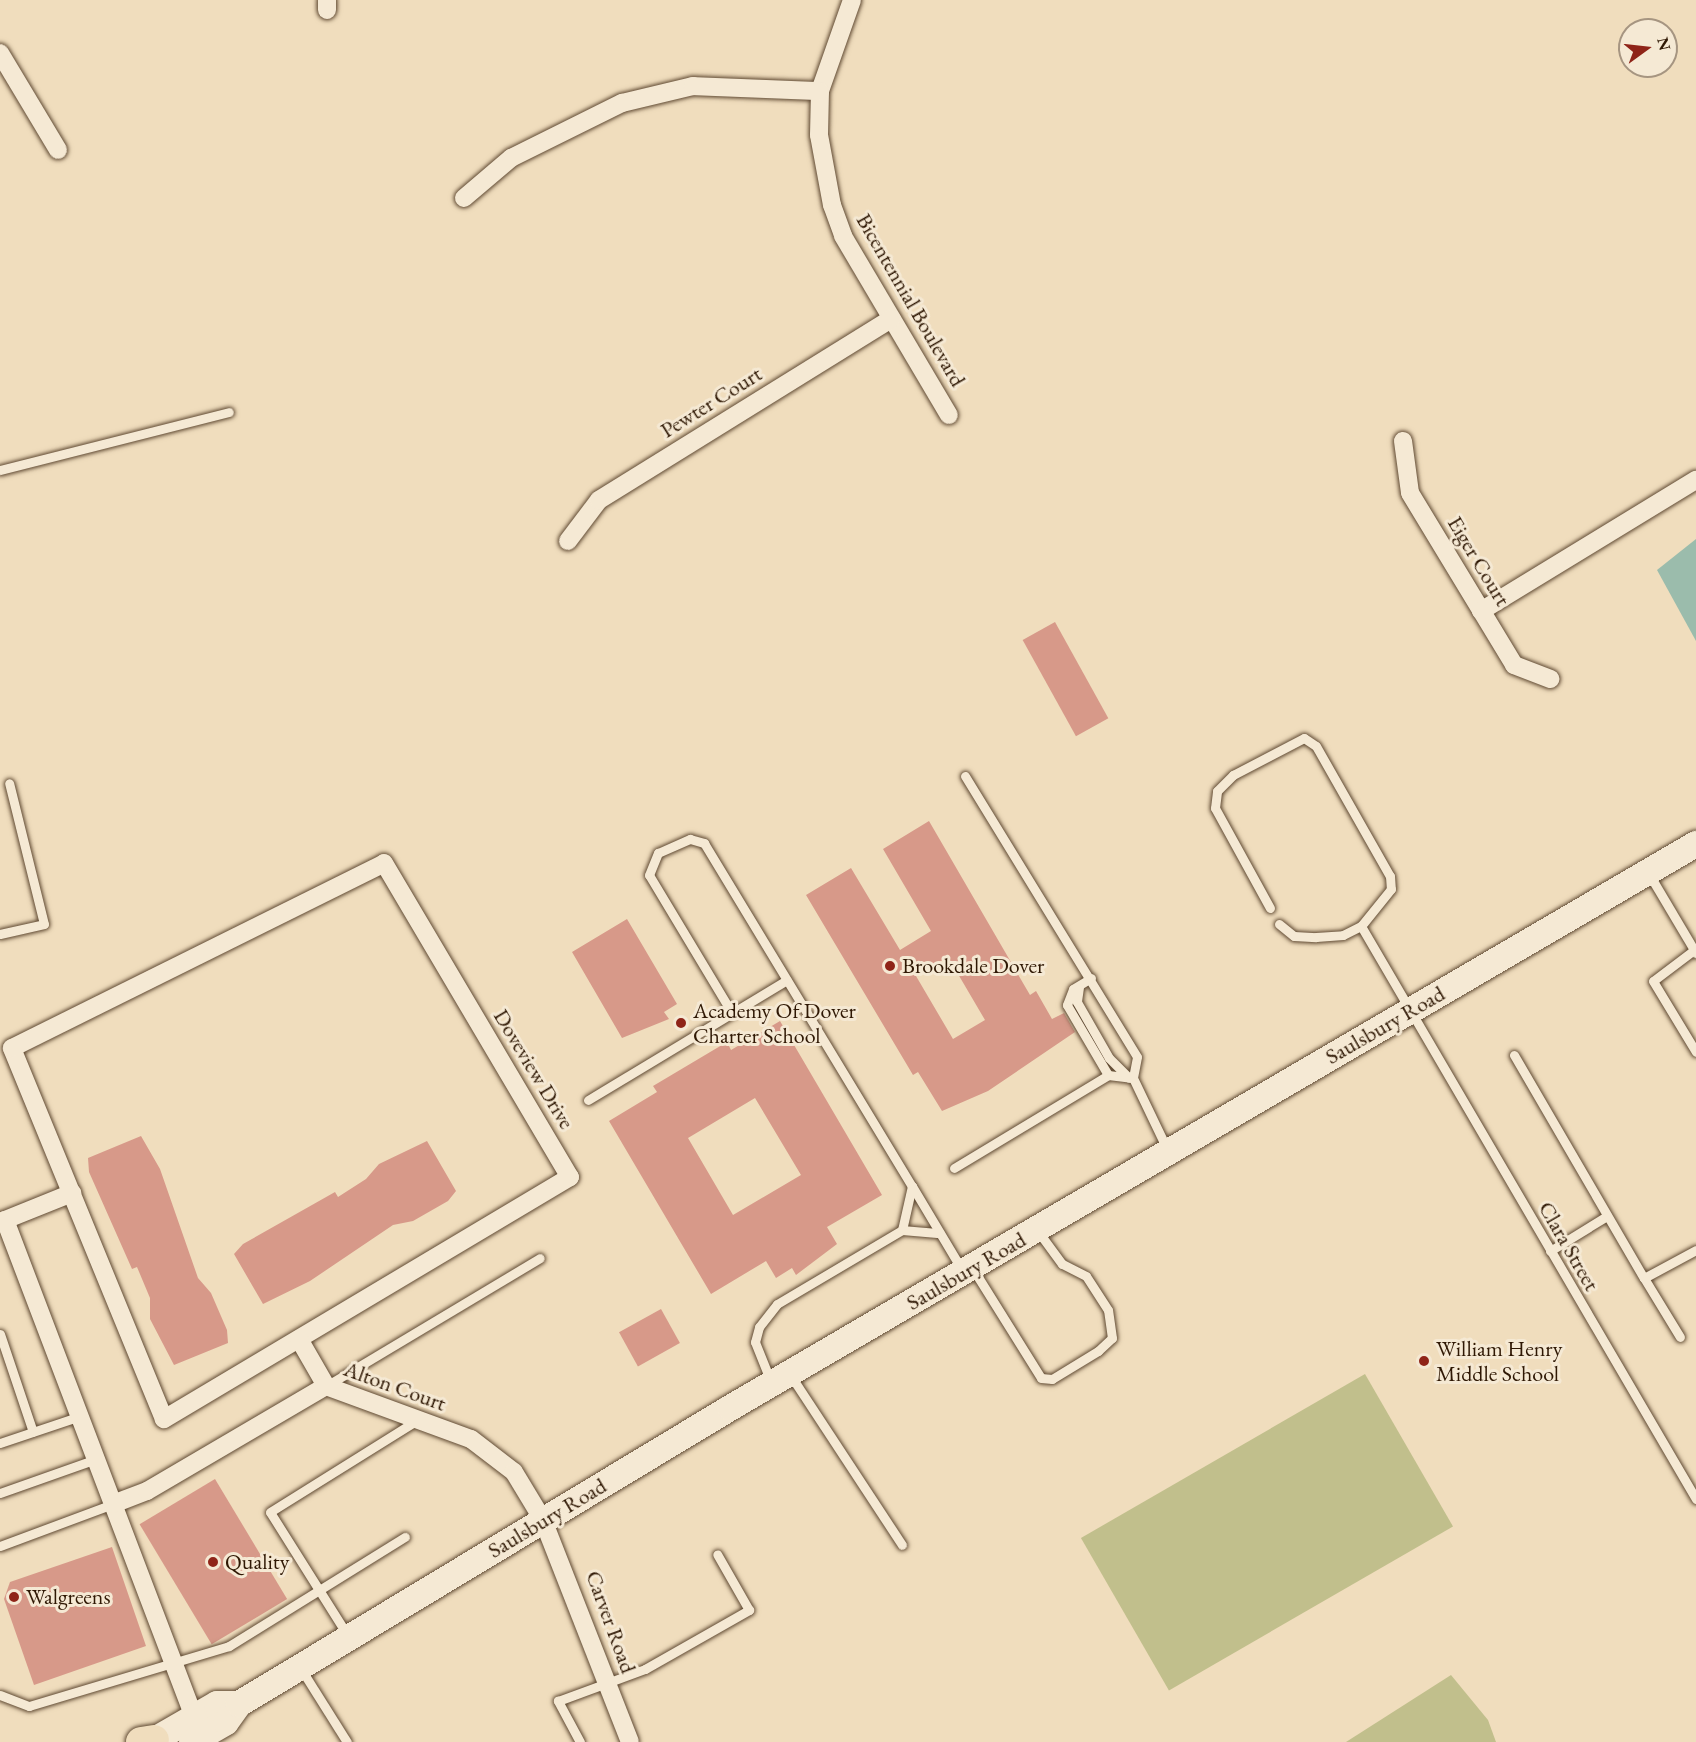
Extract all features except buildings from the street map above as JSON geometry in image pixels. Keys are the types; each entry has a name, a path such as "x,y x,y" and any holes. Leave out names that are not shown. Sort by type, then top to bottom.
{"main road":[{"name":"Saulsbury Road","path":"192,1742 226,1722 239,1704 543,1520 1696,844"},
{"name":"Saulsbury Road","path":"149,1741 217,1704 239,1704"}],"street":[{"name":"Bicentennial Boulevard","path":"852,0 820,92 819,135 832,205 843,236 949,415"},
{"path":"0,53 58,150"},
{"path":"464,198 511,158 622,104 693,86 820,92"},
{"name":"Pewter Court","path":"568,541 599,500 891,319"},
{"name":"Eiger Court","path":"1403,441 1410,493 1514,665 1550,679"},
{"path":"1481,610 1696,480"},
{"name":"Doveview Drive","path":"384,863 570,1178 164,1419 72,1193 12,1048 384,863"},
{"path":"72,1193 3,1221 194,1717"},
{"path":"299,1339 326,1386"},
{"name":"Alton Court","path":"113,1504 147,1491 326,1386 419,1418 501,1458 543,1520"},
{"name":"Carver Road","path":"543,1520 630,1742"}],"lane":[{"path":"0,470 230,412"},
{"path":"1270,908 1215,808 1217,791 1233,775 1304,738 1316,746 1390,876 1391,890 1361,926 1342,935 1294,936 1279,924"},
{"path":"965,776 1087,981 1137,1057 1131,1078"},
{"path":"0,934 44,924 9,783"},
{"path":"732,1012 649,875 658,853 690,839 704,843 940,1233 1016,1346 1041,1378 1052,1379 1098,1351 1112,1338 1113,1326 1086,1276 1062,1264 1037,1229"},
{"path":"1647,872 1695,952 1653,981 1696,1052"},
{"name":"Clara Street","path":"1361,926 1696,1499"},
{"path":"588,1100 787,980"},
{"path":"1087,981 1067,1005 1108,1075"},
{"path":"1087,981 1077,1002 1109,1058 1131,1078 1168,1152"},
{"path":"1514,1055 1680,1337"},
{"path":"954,1168 1108,1075 1131,1078"},
{"path":"902,1230 912,1186"},
{"path":"1550,1251 1607,1216"},
{"path":"902,1545 755,1342 767,1314 902,1230 940,1233"},
{"path":"1644,1278 1696,1250"},
{"path":"326,1386 540,1258"},
{"path":"0,1334 33,1432"},
{"path":"0,1443 80,1416"},
{"path":"349,1637 270,1512 419,1418"},
{"path":"0,1493 96,1459"},
{"path":"0,1546 113,1504"},
{"path":"0,1695 29,1706 173,1660 229,1646 405,1537"},
{"path":"580,1742 558,1701 645,1669 749,1610 717,1554"},
{"path":"300,1667 347,1742"}],"shaded area":[{"path":"1696,539 1696,641 1657,570"},
{"path":"1365,1374 1453,1526 1169,1690 1081,1538"},
{"path":"1451,1675 1488,1720 1496,1742 1346,1742"}],"place":[{"name":"Brookdale Dover","path":"890,966"},
{"name":"Academy Of Dover Charter School","path":"681,1023"},
{"name":"William Henry Middle School","path":"1424,1361"},
{"name":"Quality","path":"213,1562"},
{"name":"Walgreens","path":"14,1597"}]}
